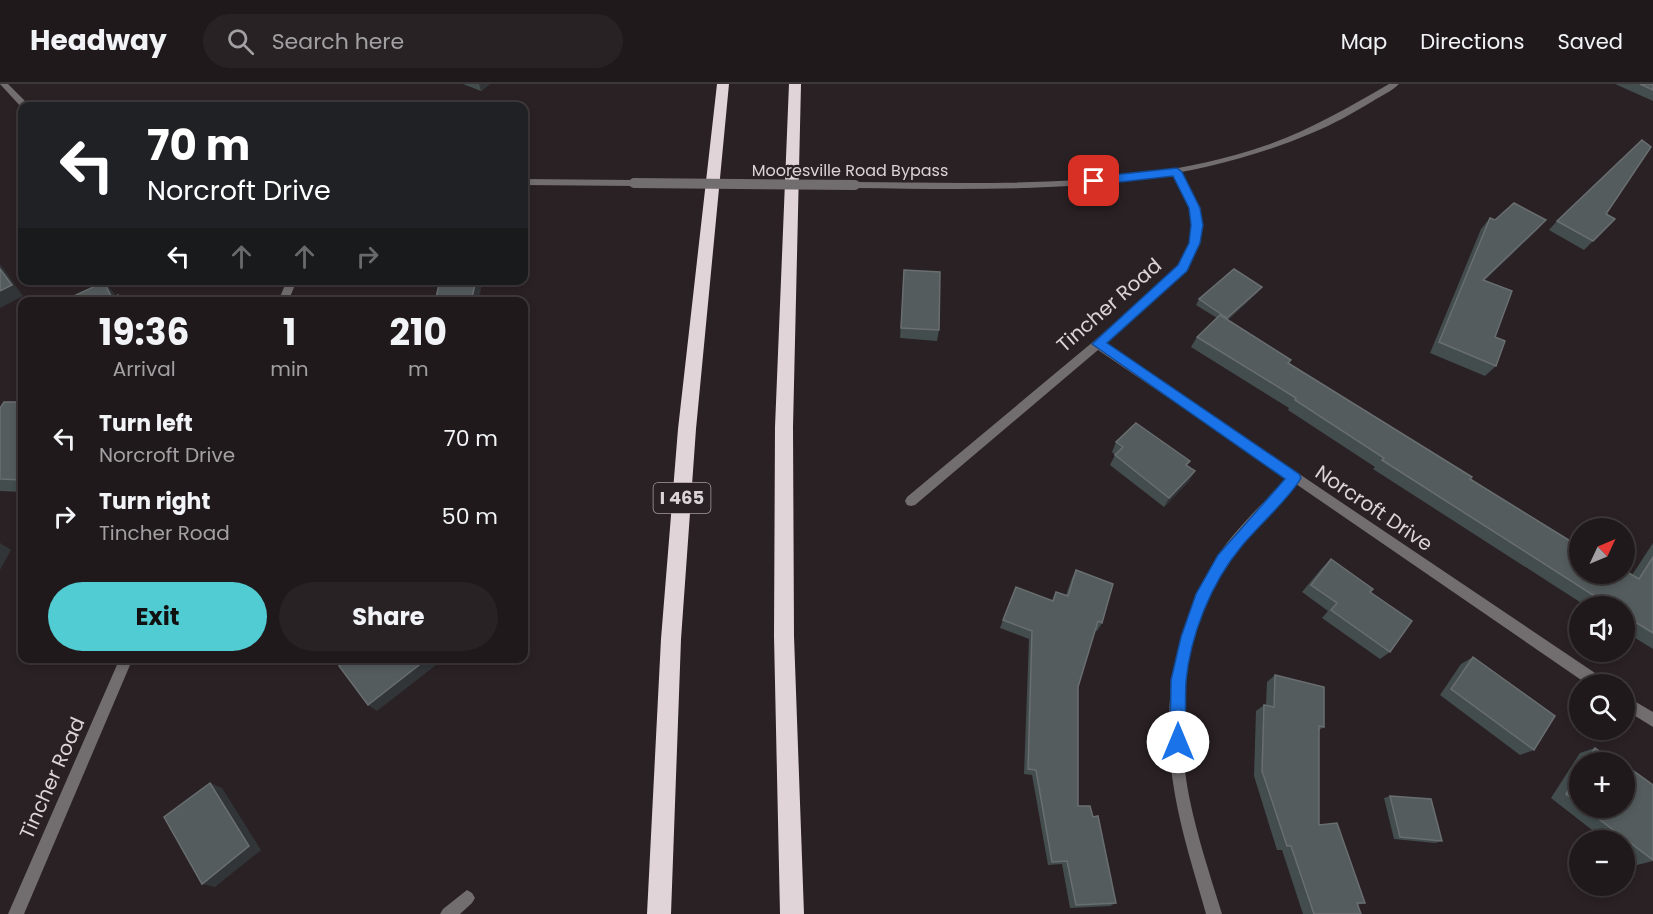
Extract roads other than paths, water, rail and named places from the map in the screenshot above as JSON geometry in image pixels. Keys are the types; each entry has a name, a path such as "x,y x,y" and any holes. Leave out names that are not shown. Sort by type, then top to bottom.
{"highway":[{"name":"I 465","path":"658,914 671,639 687,429 723,84"},
{"path":"792,914 784,636 784,427 795,84"}],"street":[{"path":"3,84 22,102"},
{"path":"1177,172 1242,157 1298,138 1343,117 1395,84"},
{"name":"Mooresville Road Bypass","path":"528,182 1053,184 1177,172"},
{"name":"Tincher Road","path":"911,501 1098,344 1177,274 1192,252 1196,234 1196,217 1177,172"},
{"name":"Norcroft Drive","path":"1098,344 1584,674"},
{"path":"1214,914 1179,776 1179,680 1195,615 1218,568 1242,536 1294,478"},
{"name":"Tincher Road","path":"16,914 125,663"},
{"path":"1635,708 1653,720"},
{"path":"448,914 467,898"}]}
